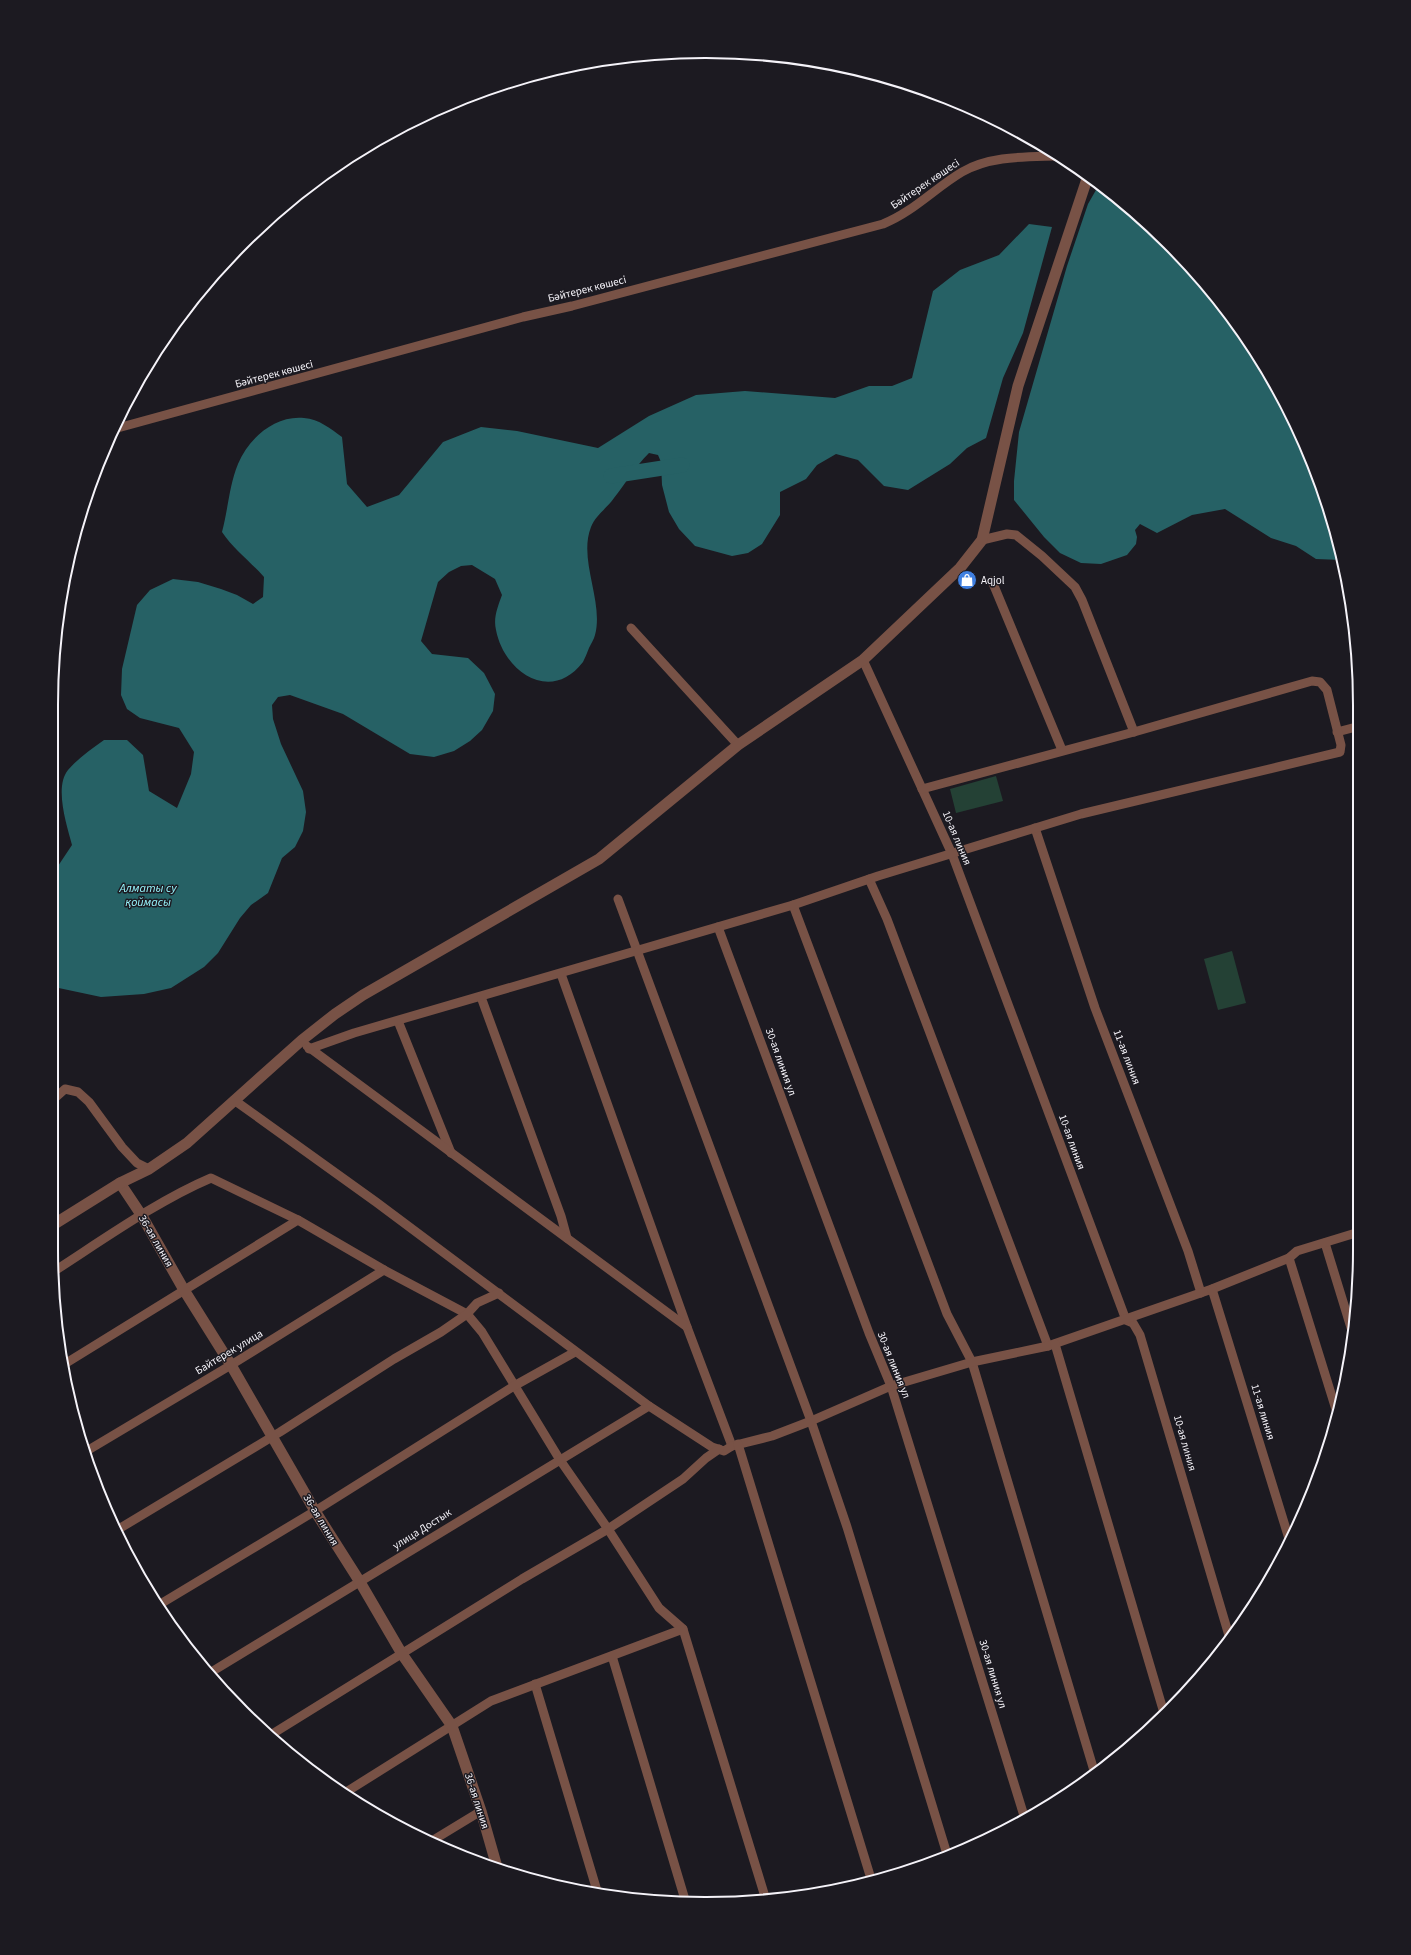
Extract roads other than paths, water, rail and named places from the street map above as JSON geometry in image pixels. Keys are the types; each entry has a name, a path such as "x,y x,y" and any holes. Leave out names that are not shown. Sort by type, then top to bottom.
{"street":[{"name":"Бәйтерек көшесі","path":"121,427 523,317 572,306 883,224 894,220 962,172 973,167 1014,156 1047,156"},
{"path":"58,1222 120,1184 148,1169 187,1143 234,1100 305,1045 335,1014 363,995 599,859 738,745 863,660 960,568 982,540 1018,386 1086,182"},
{"path":"982,540 1007,534 1016,535 1042,556 1075,587 1082,600 1134,732"},
{"path":"992,580 1062,750"},
{"path":"631,628 738,745"},
{"name":"10-ая линия","path":"863,660 952,854 1126,1320 1133,1323 1140,1335 1228,1632"},
{"path":"305,1045 398,1021 793,905 869,879 1081,814 1340,752 1338,732 1327,690 1320,682 1312,681 1134,732 1062,750 922,789"},
{"path":"1338,732 1353,728"},
{"name":"11-ая линия","path":"1035,828 1095,1008 1188,1251 1202,1293"},
{"path":"869,879 887,919 1051,1345 1162,1708"},
{"path":"618,899 810,1421 847,1526 946,1851"},
{"path":"793,905 948,1314 972,1362 1093,1768"},
{"name":"30-ая линия ул","path":"718,927 868,1333 892,1386 1023,1813"},
{"path":"560,974 686,1327 735,1445 870,1876"},
{"path":"481,997 561,1216 566,1238"},
{"path":"398,1021 452,1153"},
{"path":"305,1045 686,1327"},
{"path":"58,1095 65,1089 78,1092 89,1102 122,1147 137,1163 148,1169"},
{"path":"234,1100 499,1293 575,1352 649,1406 712,1447 724,1451 735,1445 772,1436 892,1386 972,1362 1051,1345 1126,1320 1202,1293 1289,1258 1297,1251 1353,1234"},
{"path":"58,1268 142,1216 211,1178 298,1220 384,1270 467,1314 482,1332 560,1460 608,1529 659,1608 683,1629 764,1894"},
{"name":"36-ая линия","path":"120,1184 142,1216 184,1290 232,1365 315,1511 360,1582 402,1654 452,1726 482,1811 496,1863"},
{"path":"68,1362 298,1220"},
{"path":"1325,1243 1349,1320"},
{"path":"1289,1258 1334,1404"},
{"name":"Байтерек улица","path":"89,1449 232,1365 384,1270"},
{"name":"11-ая линия","path":"1212,1289 1287,1533"},
{"path":"121,1528 280,1432 394,1359 441,1332 467,1314 477,1303 499,1293"},
{"path":"163,1603 315,1511 514,1386 575,1352"},
{"name":"улица Достык","path":"214,1670 360,1582 441,1530 649,1406"},
{"path":"275,1732 522,1579 608,1529 683,1479 706,1458 719,1449"},
{"path":"349,1790 490,1701 683,1629"},
{"path":"612,1656 684,1896"},
{"path":"535,1684 596,1887"},
{"path":"437,1838 482,1811"}],"water":[{"path":"1096,190 1132,219 1163,248 1219,311 1244,346 1286,419 1304,458 1319,497 1336,560 1316,559 1296,546 1271,538 1225,509 1192,515 1157,533 1140,524 1135,530 1137,537 1136,544 1127,555 1101,564 1081,563 1060,553 1044,537 1014,500 1014,481 1019,432 1067,266 1088,204"},
{"name":"Алматы су қоймасы","path":"1029,224 1052,227 1023,333 1003,378 986,438 967,448 950,464 908,490 884,486 858,460 836,454 817,465 806,479 780,492 780,515 762,544 748,553 732,556 695,546 679,529 669,512 662,485 661,462 658,455 649,453 591,527 587,553 596,608 597,622 595,637 583,662 570,674 557,681 544,681 530,678 519,670 508,659 496,630 496,617 502,595 495,579 472,565 461,566 449,572 438,582 421,641 432,654 468,658 484,673 495,694 493,711 482,730 470,741 454,751 434,757 410,754 343,714 290,695 278,697 272,705 273,719 281,744 303,791 306,812 303,831 295,847 282,858 268,893 251,905 240,918 218,953 204,967 171,988 144,994 101,997 58,988 58,866 72,845 63,807 62,786 64,777 68,770 76,762 104,740 127,740 143,755 149,791 177,808 191,774 194,752 179,728 140,718 127,709 121,695 122,669 137,605 150,590 173,579 198,582 221,589 237,595 253,604 263,597 264,577 222,532 238,464 249,445 264,430 283,420 304,418 320,422 342,437 347,484 367,507 399,495 443,442 481,427 517,431 598,448 649,416 696,395 745,391 835,398 869,386 892,386 912,378 933,291 960,270 999,255"}],"waterway":[{"path":"611,476 682,465"}],"place":[{"name":"Aqjol","path":"967,580"}]}
